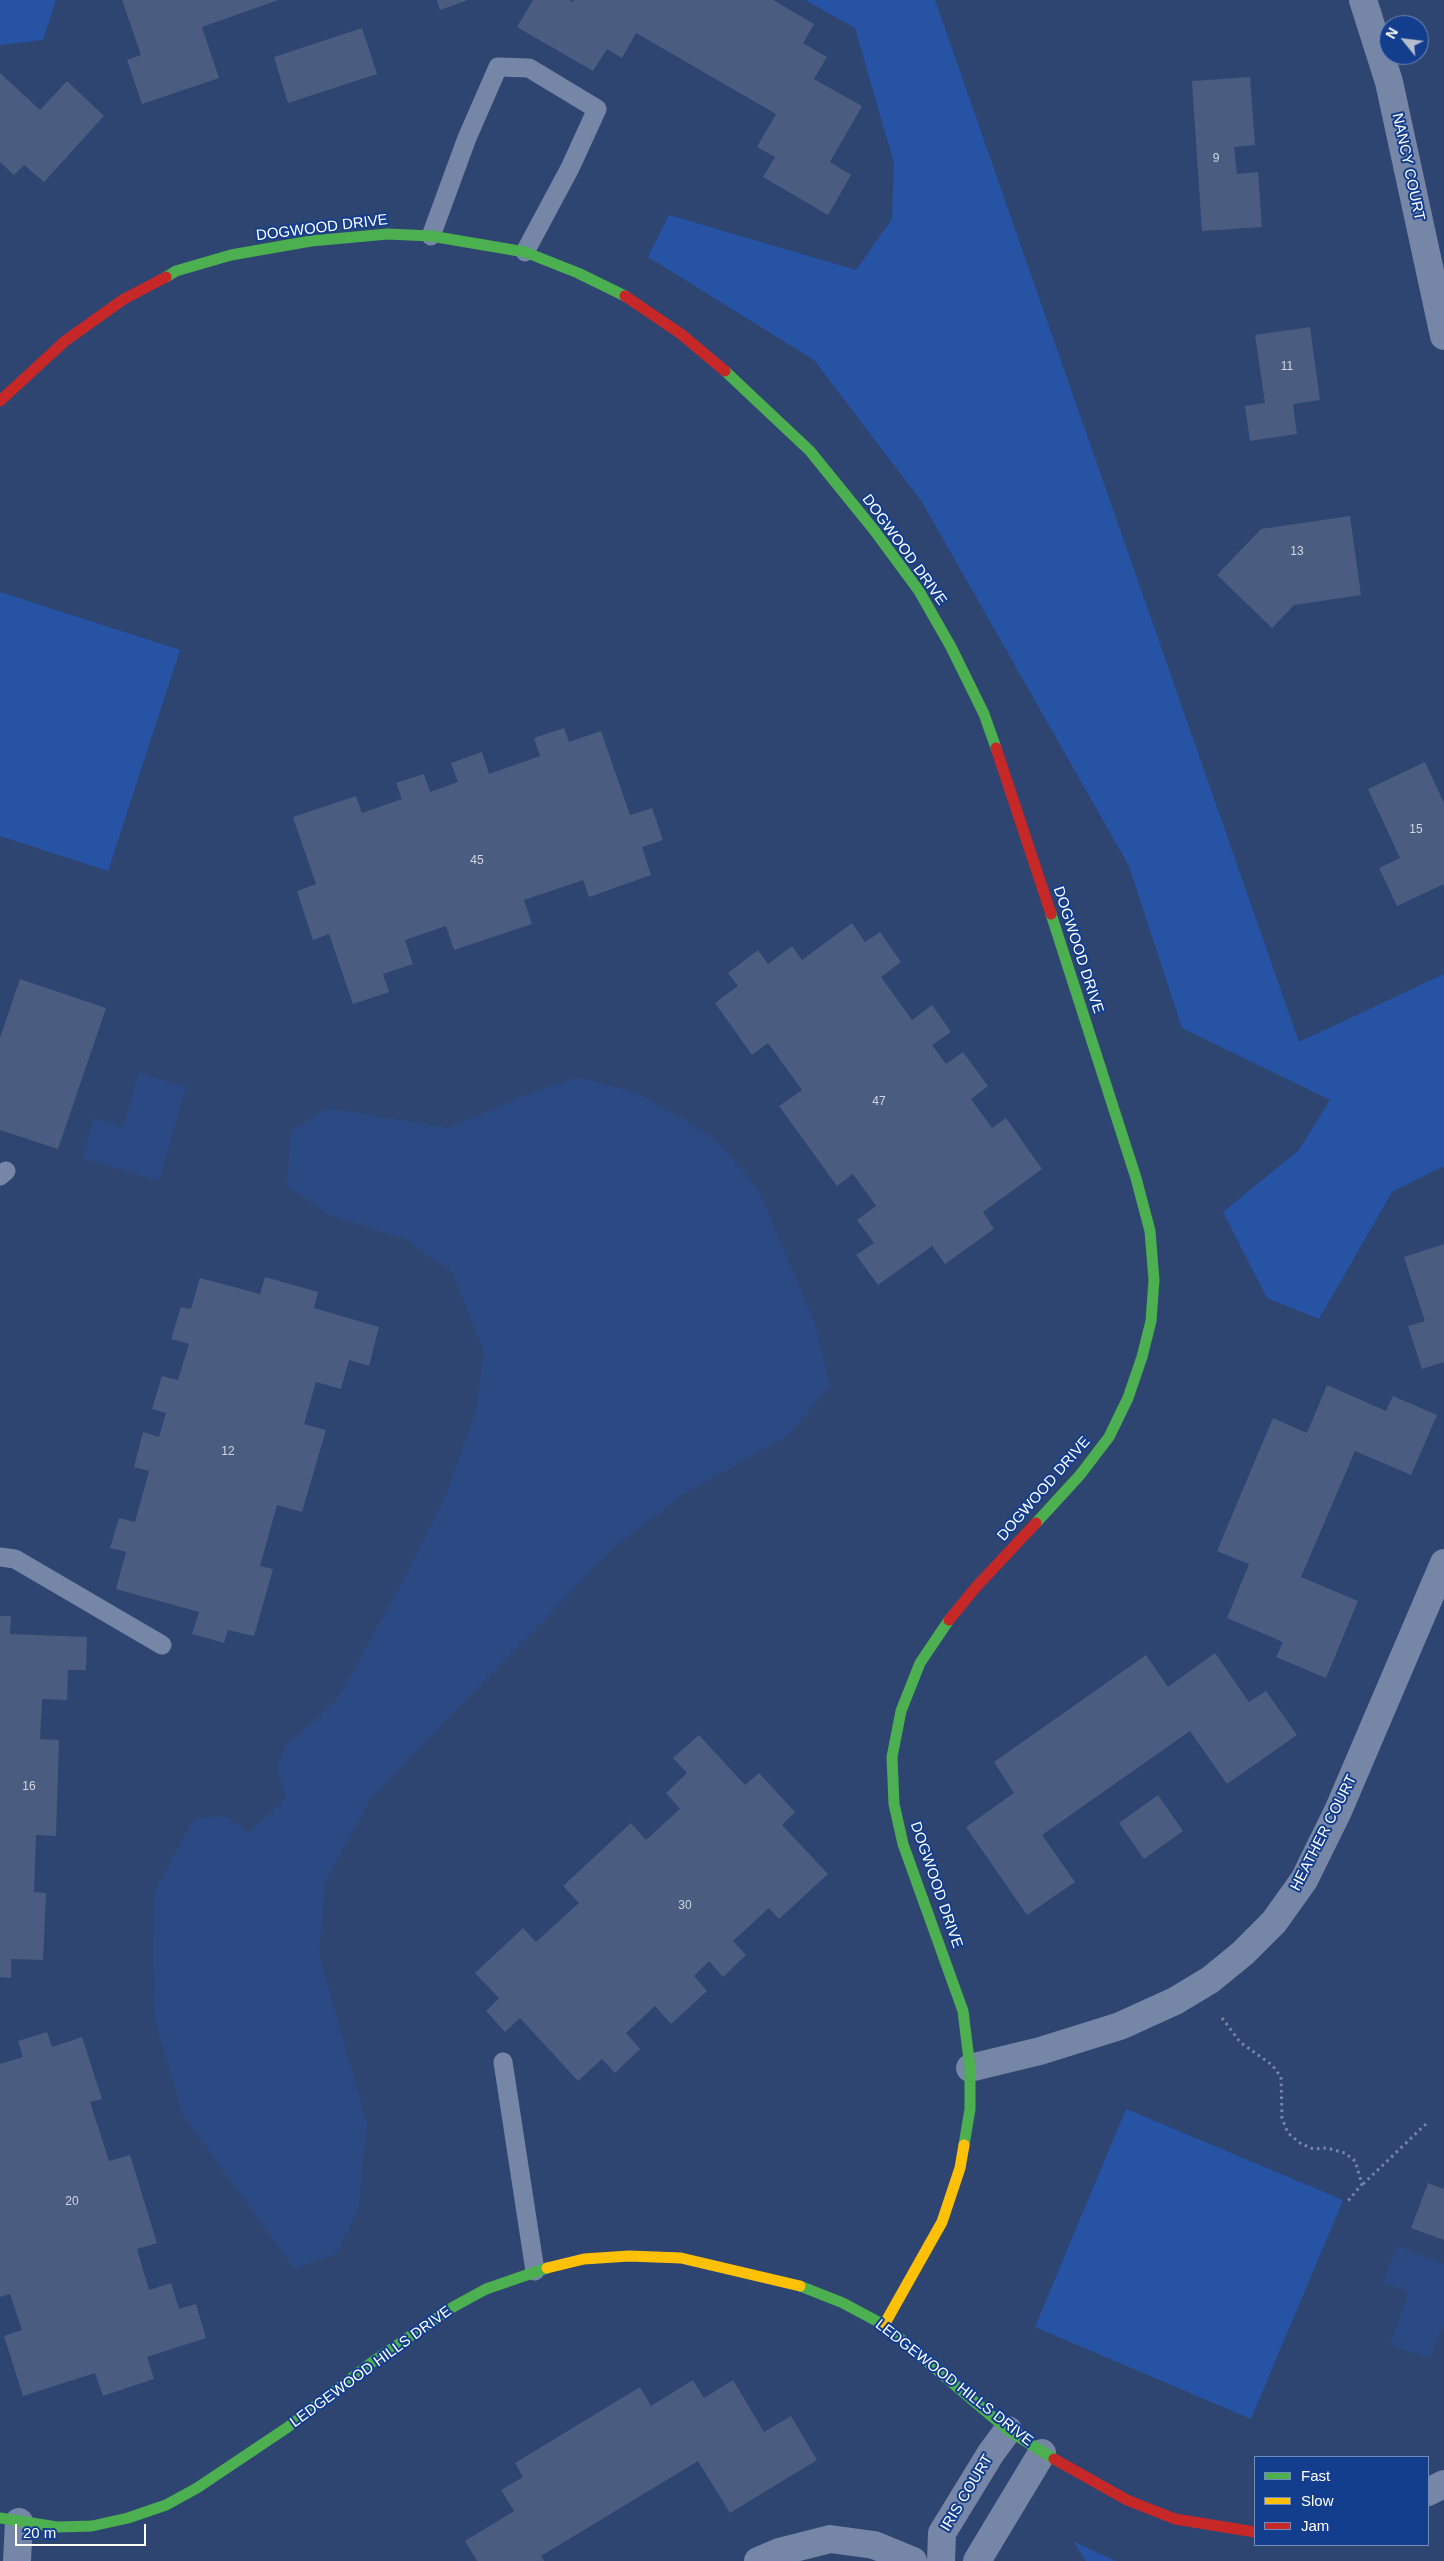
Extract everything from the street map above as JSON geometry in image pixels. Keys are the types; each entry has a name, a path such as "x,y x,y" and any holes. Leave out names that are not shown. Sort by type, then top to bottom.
{"street":[{"name":"NANCY COURT","path":"1363,0 1389,82 1444,336"},
{"name":"DOGWOOD DRIVE","path":"0,401 66,341 124,299 176,271 231,255 311,241 388,234 431,236 525,252 578,273 626,296 680,334 744,387 810,451 874,530 918,591 960,664 984,714 1002,764 1136,1178 1150,1231 1154,1280 1151,1321 1142,1358 1128,1398 1109,1437 1080,1475 940,1630 920,1663 901,1711 892,1757 894,1804 903,1844 963,2011 970,2068 970,2109 960,2168 942,2222 908,2286 884,2325"},
{"name":"HEATHER COURT","path":"970,2068 1040,2051 1120,2026 1175,2001 1217,1975 1244,1954 1274,1922 1304,1880 1338,1811 1444,1563"},
{"name":"LEDGEWOOD HILLS DRIVE","path":"9,2520 57,2527 92,2526 128,2518 166,2504 197,2488 288,2427 371,2363 453,2307 486,2289 534,2271 584,2259 629,2256 681,2258 799,2286 843,2303 884,2325 1008,2430 1042,2452 1128,2500 1175,2519 1254,2532"},
{"name":"IRIS COURT","path":"941,2561 942,2533 991,2453 1008,2430"},
{"path":"978,2561 1042,2452"},
{"path":"1429,2492 1444,2484"},
{"path":"9,2520 16,2561"},
{"path":"758,2561 779,2552 830,2539 874,2545 913,2561"}],"lane":[{"path":"431,236 467,138 498,66 529,68 597,110 570,168 525,252"},
{"path":"0,1557 15,1559 162,1645"},
{"path":"503,2062 534,2271"}],"path":[{"path":"1222,2018 1240,2042 1272,2065 1281,2077 1282,2118 1288,2133 1300,2143 1313,2149 1328,2148 1345,2153 1356,2161 1362,2184"},
{"path":"1348,2201 1362,2184 1427,2123"}],"shaded area":[{"path":"0,0 56,0 43,40 0,45"},
{"path":"805,0 935,0 1299,1042 1444,974 1444,1166 1392,1192 1319,1319 1267,1298 1223,1212 1299,1150 1330,1100 1182,1028 1129,866 922,502 814,360 648,257 669,215 856,270 892,219 894,163 855,28"},
{"path":"0,592 180,650 108,871 0,836"},
{"path":"139,1073 186,1087 159,1181 82,1158 94,1118 123,1127"},
{"path":"578,1077 637,1093 713,1137 758,1189 815,1324 830,1386 787,1436 681,1495 613,1548 370,1799 325,1882 319,1955 367,2124 358,2210 336,2254 294,2268 183,2115 155,2019 153,1949 155,1891 194,1819 224,1816 249,1832 286,1798 277,1766 287,1744 337,1700 403,1581 445,1497 476,1411 484,1352 452,1272 405,1239 330,1215 287,1186 291,1131 328,1108 449,1128 520,1097"},
{"path":"1126,2109 1343,2200 1251,2419 1035,2327"},
{"path":"1397,2246 1444,2264 1444,2322 1430,2359 1390,2344 1409,2292 1383,2283"},
{"path":"1073,2541 1115,2561 1086,2561"}],"building":[{"path":"122,0 278,0 202,27 219,78 142,104 127,60 141,55"},
{"path":"437,0 468,0 440,10"},
{"path":"533,0 569,0 573,2 574,0 773,0 814,24 803,43 827,57 814,79 862,106 830,162 851,175 828,215 763,177 775,157 757,147 776,114 636,33 622,58 607,49 593,71 517,27"},
{"path":"362,28 377,74 288,103 274,57"},
{"path":"0,73 40,110 67,81 104,116 44,182 24,165 14,175 0,162"},
{"path":"1250,77 1255,145 1234,147 1237,174 1258,172 1262,227 1202,231 1192,81"},
{"path":"1310,327 1320,400 1293,404 1297,434 1250,441 1245,406 1265,403 1255,335"},
{"path":"1350,516 1361,595 1294,605 1272,628 1217,575 1261,529"},
{"path":"564,728 569,742 601,731 630,815 652,808 663,840 642,847 651,875 589,897 583,880 524,900 532,924 454,950 446,926 405,940 413,964 383,974 389,992 353,1004 329,934 313,940 297,891 316,884 293,817 356,796 362,813 402,799 396,783 424,774 430,792 458,782 451,763 482,752 489,774 540,756 534,738"},
{"path":"1425,762 1444,803 1444,884 1397,906 1379,868 1400,858 1368,789"},
{"path":"852,923 865,942 880,932 901,962 881,977 912,1020 932,1005 951,1032 932,1045 946,1064 963,1052 988,1086 971,1099 992,1128 1006,1118 1042,1169 983,1212 994,1229 945,1264 932,1246 878,1285 856,1255 874,1243 857,1220 876,1206 853,1174 837,1186 779,1106 802,1090 768,1043 752,1055 715,1003 738,986 728,973 758,950 768,964 792,946 802,960"},
{"path":"20,979 106,1008 58,1149 0,1130 0,1038"},
{"path":"1444,1244 1444,1362 1422,1369 1408,1326 1425,1321 1404,1257"},
{"path":"265,1277 318,1292 314,1308 379,1327 369,1366 349,1360 341,1389 316,1382 304,1424 326,1430 302,1512 277,1505 260,1566 273,1569 254,1636 228,1630 224,1643 192,1634 199,1612 116,1589 126,1552 110,1548 119,1518 135,1522 149,1471 134,1467 143,1432 159,1437 166,1413 152,1409 162,1376 178,1380 189,1344 171,1339 181,1307 191,1309 200,1278 260,1294"},
{"path":"1327,1385 1386,1411 1393,1396 1437,1415 1411,1475 1355,1451 1301,1577 1358,1601 1326,1678 1276,1657 1283,1642 1227,1618 1249,1564 1217,1551 1273,1418 1307,1433"},
{"path":"0,1616 11,1616 10,1634 87,1637 86,1670 68,1670 67,1700 42,1699 40,1739 59,1740 56,1836 36,1835 34,1892 46,1893 43,1960 11,1959 11,1978 0,1977"},
{"path":"1215,1653 1249,1702 1266,1691 1297,1735 1227,1784 1190,1731 1042,1835 1075,1882 1027,1915 966,1827 1014,1793 994,1762 1146,1655 1168,1687"},
{"path":"699,1735 745,1785 759,1773 795,1812 782,1825 828,1874 779,1919 769,1908 733,1941 746,1955 723,1977 709,1961 694,1976 707,1991 671,2024 655,2006 626,2033 640,2049 615,2073 602,2059 578,2081 520,2018 505,2032 486,2011 499,1998 475,1973 523,1928 536,1942 579,1903 563,1886 631,1823 646,1840 680,1809 666,1793 687,1773 673,1758"},
{"path":"1158,1795 1183,1831 1144,1859 1119,1823"},
{"path":"47,2032 52,2047 82,2037 102,2099 90,2102 109,2161 130,2155 157,2243 137,2249 149,2290 171,2283 179,2309 196,2304 206,2338 147,2357 154,2379 103,2396 95,2373 23,2396 4,2336 22,2330 10,2294 0,2297 0,2064 23,2057 18,2041"},
{"path":"1428,2183 1444,2189 1444,2240 1411,2228"},
{"path":"693,2380 704,2398 733,2380 764,2432 791,2416 817,2460 730,2513 698,2461 541,2556 544,2561 477,2561 465,2541 514,2511 501,2490 523,2477 515,2463 640,2387 651,2406"}],"traffic: fast":[{"path":"166,277 176,271 231,255 311,241 388,234 431,236 525,252 578,273 625,296"},
{"path":"725,371 810,451 874,530 919,591 951,647 984,714 996,748"},
{"path":"1036,1523 1080,1475 1109,1437 1128,1398 1142,1357 1151,1321 1154,1280 1150,1231 1136,1178 1051,914"},
{"path":"949,1620 920,1663 901,1711 892,1757 894,1804 903,1844 963,2011 970,2068 970,2109 964,2145"},
{"path":"0,2518 57,2527 92,2526 128,2518 166,2505 197,2488 288,2427 371,2363 453,2307 486,2289 547,2268"},
{"path":"800,2286 843,2303 884,2325 1008,2430 1054,2459"}],"traffic: slow":[{"path":"884,2325 942,2222 960,2168 964,2145"},
{"path":"547,2268 584,2259 629,2256 681,2258 800,2286"}],"traffic: jam":[{"path":"0,401 65,341 124,299 166,277"},
{"path":"625,296 681,334 725,371"},
{"path":"996,748 1051,914"},
{"path":"949,1620 976,1587 1036,1523"},
{"path":"1054,2459 1127,2500 1175,2519 1254,2532"}]}
